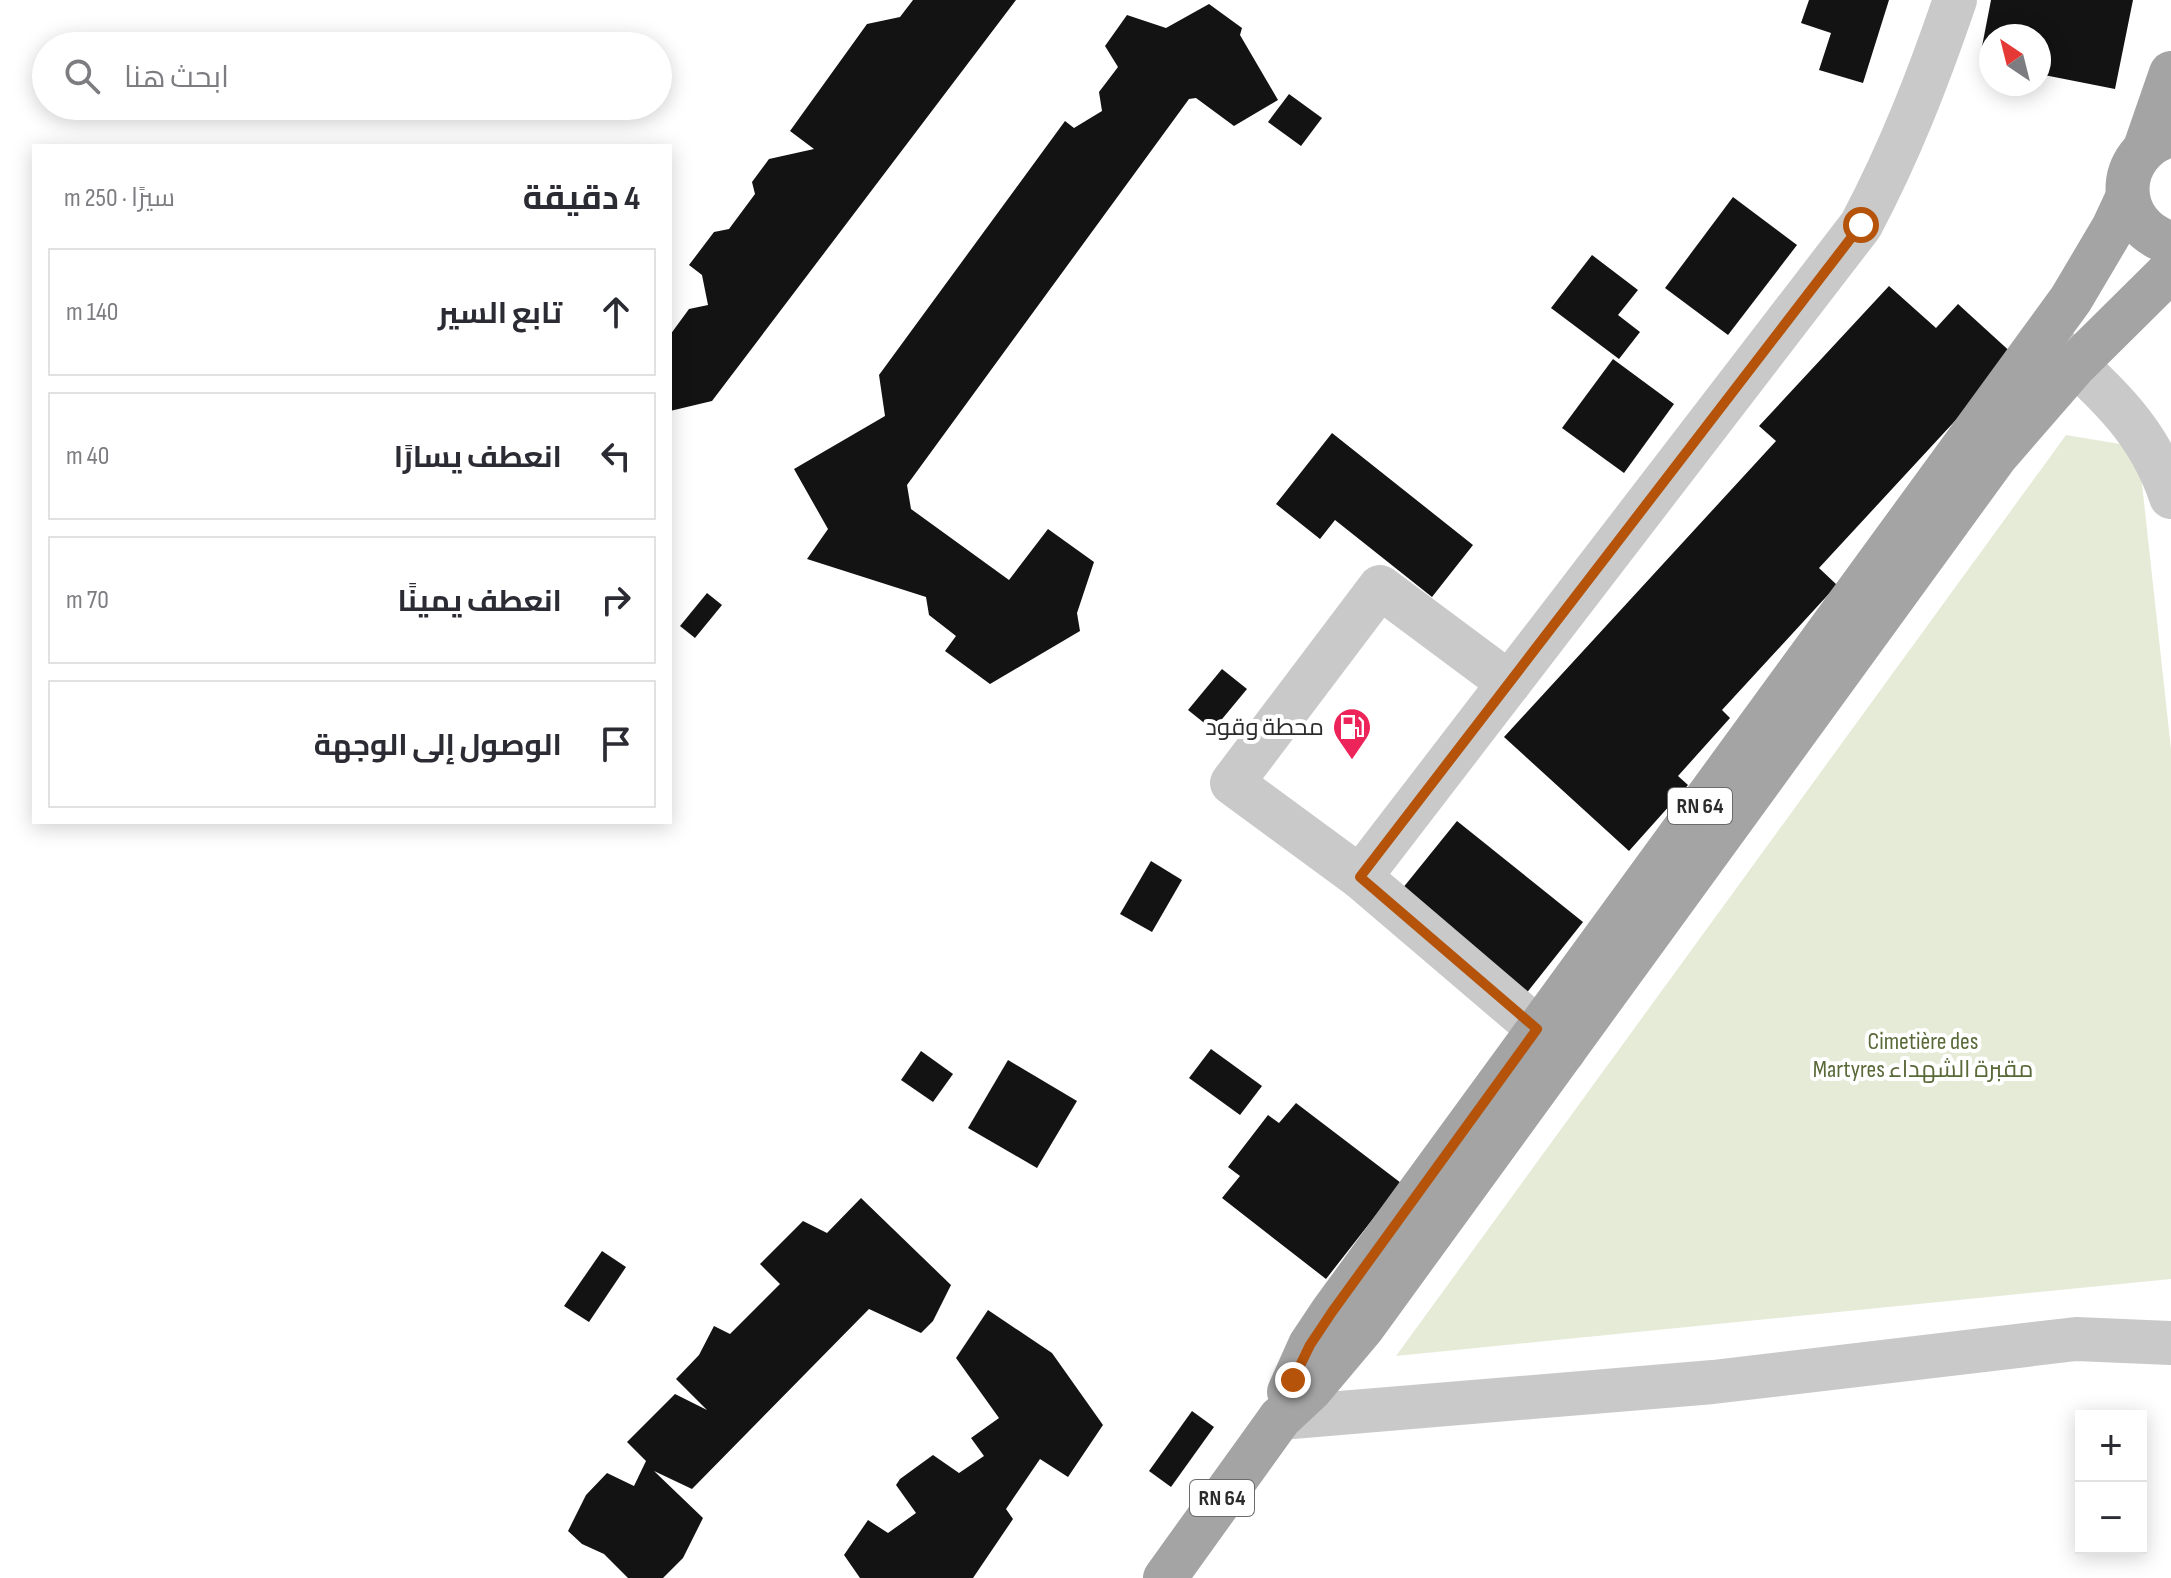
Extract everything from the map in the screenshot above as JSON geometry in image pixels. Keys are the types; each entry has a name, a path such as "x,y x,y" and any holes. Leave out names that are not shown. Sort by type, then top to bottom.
{"main road":[{"path":"2171,73 2158,142 2134,162 2127,180 2127,198 2143,229 2171,243"},
{"name":"RN 64","path":"1165,1578 1280,1418 1293,1380 1324,1323 1551,1040 2060,350 2093,262 2127,198"},
{"name":"RN 64","path":"2060,350 2171,270"}],"street":[{"path":"1360,877 1861,225 1894,162 1925,89 1955,0"},
{"path":"2060,350 2126,415 2147,442 2171,497"},
{"path":"1509,683 1380,587 1232,783 1360,877 1551,1040"},
{"path":"1280,1418 1713,1382 2076,1339 2171,1343"}],"green space":[{"name":"Cimetière des Martyres مقبرة الشهداء","path":"2066,435 2138,447 2171,749 2171,1279 1396,1356"}],"building":[{"path":"913,0 1016,0 712,401 672,411 672,332 689,309 708,305 702,275 689,265 714,232 729,229 755,194 752,182 769,159 814,149 790,131 867,24 900,17"},
{"path":"1809,0 1889,0 1863,83 1819,70 1831,33 1801,23"},
{"path":"1991,0 2133,0 2115,89 2051,76 2051,24 1986,24"},
{"path":"1209,4 1242,28 1240,35 1278,100 1234,126 1196,98 1189,99 907,485 911,509 1009,580 1048,529 1094,562 1077,613 1080,631 990,684 945,651 956,636 929,615 926,597 807,559 828,529 794,469 885,416 879,375 1065,121 1074,128 1102,111 1099,92 1118,67 1105,46 1127,15 1166,28"},
{"path":"1289,94 1322,118 1301,146 1268,122"},
{"path":"1733,197 1797,245 1728,335 1665,288"},
{"path":"1592,255 1638,290 1618,315 1640,332 1619,359 1551,308"},
{"path":"1889,286 1936,328 1958,304 2015,356 1819,568 1837,585 1722,710 1730,718 1678,776 1688,785 1629,851 1504,737 1776,441 1759,426"},
{"path":"1613,359 1674,404 1624,473 1562,428"},
{"path":"1332,433 1473,545 1432,597 1335,520 1320,539 1276,504"},
{"path":"707,593 722,605 695,638 680,626"},
{"path":"1222,669 1247,689 1213,730 1188,710"},
{"path":"1457,821 1583,922 1525,995 1398,894"},
{"path":"1151,861 1182,880 1152,932 1120,914"},
{"path":"1211,1049 1262,1086 1240,1115 1189,1078"},
{"path":"921,1051 953,1074 933,1102 901,1080"},
{"path":"1008,1060 1077,1101 1037,1168 968,1128"},
{"path":"1296,1103 1401,1183 1326,1279 1222,1198 1240,1176 1228,1167 1268,1115 1279,1123"},
{"path":"861,1198 951,1285 933,1321 921,1333 869,1309 692,1489 654,1471 703,1518 683,1558 663,1578 628,1578 604,1554 582,1544 568,1531 586,1495 607,1473 634,1486 646,1461 627,1442 675,1394 707,1410 676,1379 699,1355 714,1326 730,1334 780,1284 760,1264 803,1221 827,1233"},
{"path":"602,1251 626,1267 589,1322 564,1306"},
{"path":"988,1310 1052,1353 1103,1425 1068,1477 1040,1459 1006,1509 1013,1519 973,1578 860,1578 844,1555 868,1520 888,1533 916,1513 896,1485 900,1479 933,1455 959,1473 984,1456 971,1438 999,1418 956,1358"},
{"path":"1192,1411 1214,1427 1171,1487 1149,1471"}],"place":[{"name":"محطة وقود","path":"1352,761"}],"route":[{"path":"1293,1380 1310,1345 1332,1312 1537,1029 1360,877 1861,225"}]}
